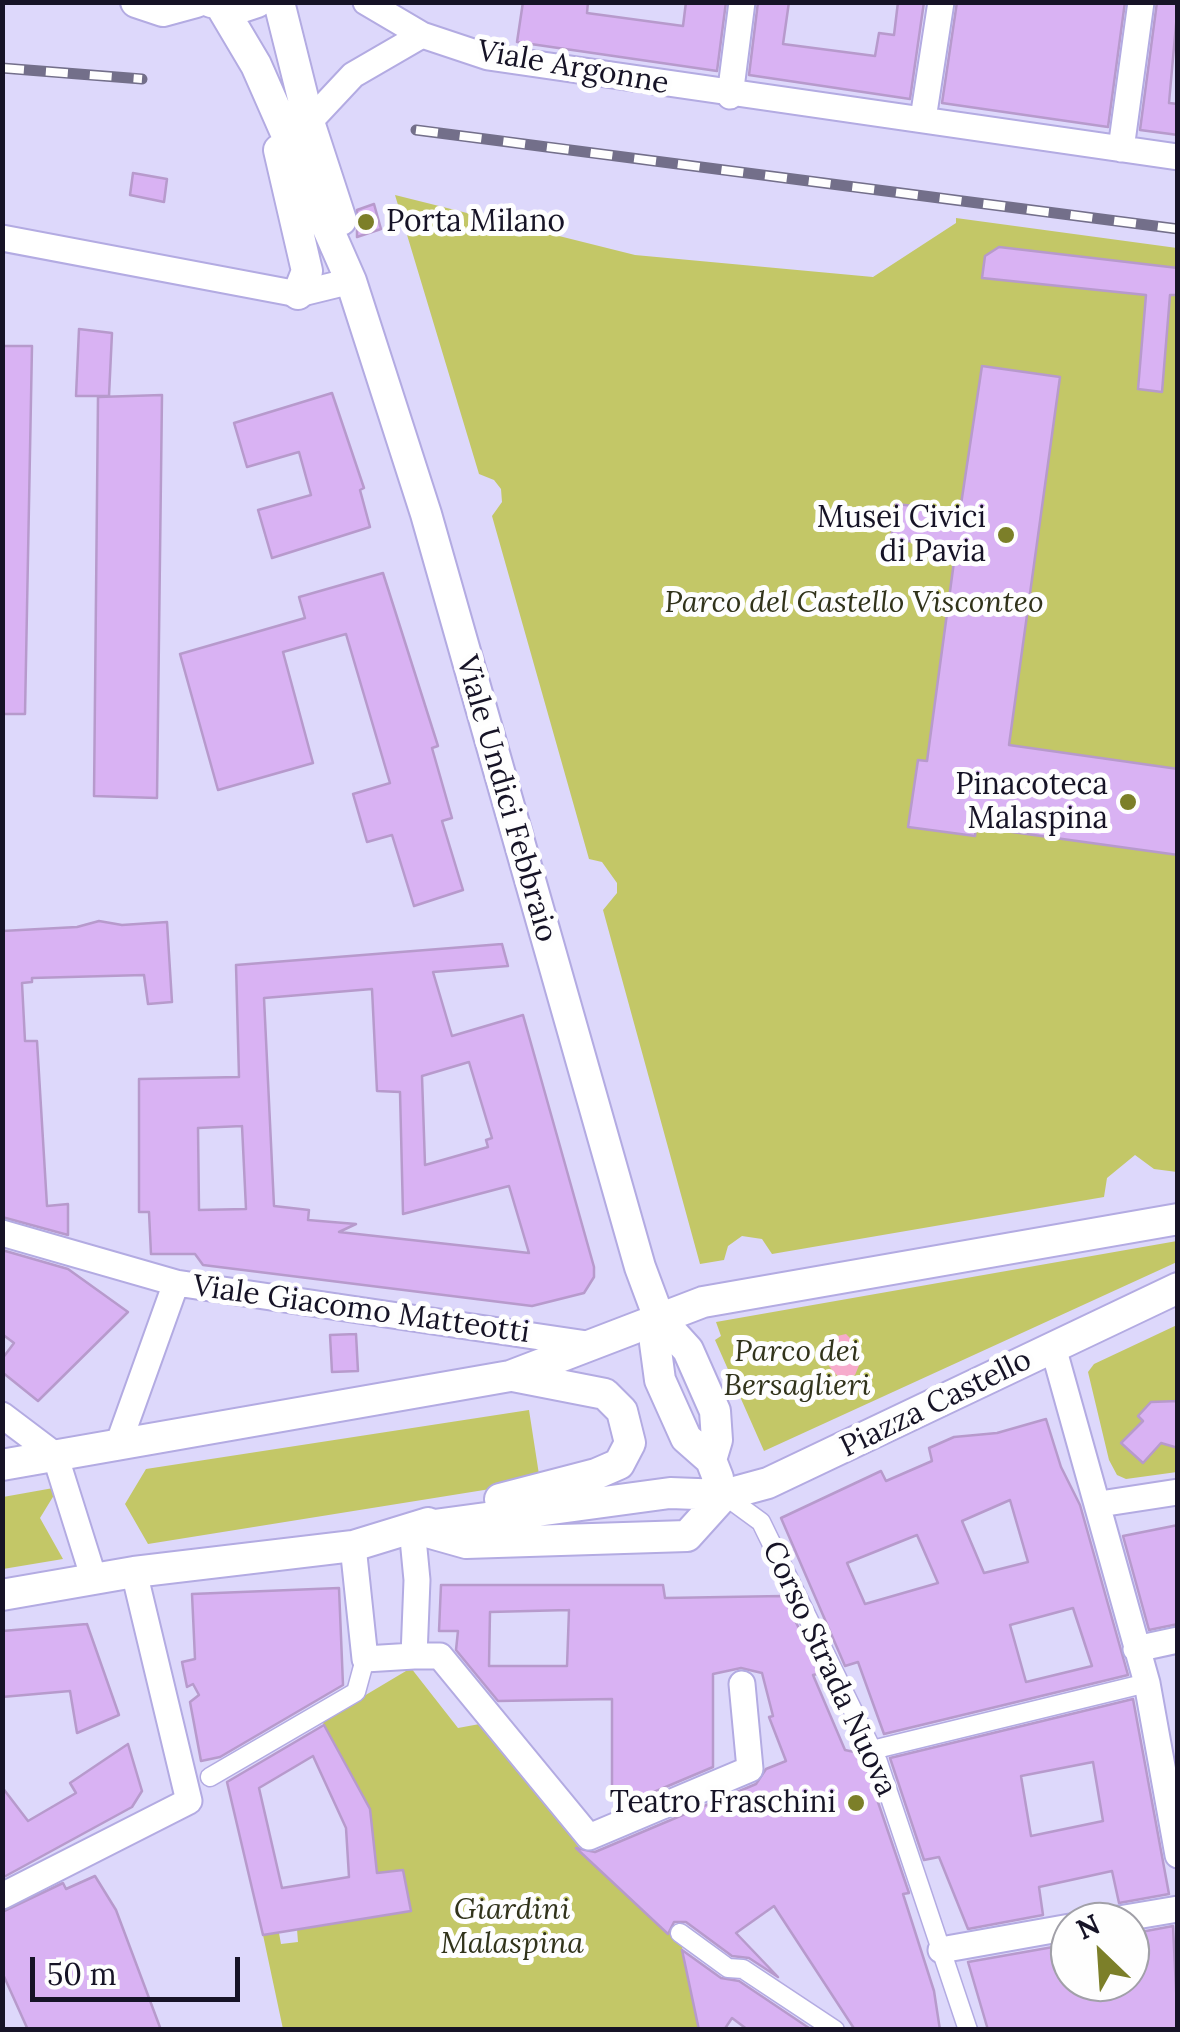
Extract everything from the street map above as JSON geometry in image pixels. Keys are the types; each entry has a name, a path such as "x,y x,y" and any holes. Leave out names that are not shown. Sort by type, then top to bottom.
{"street":[{"path":"136,2 163,11 257,2"},
{"name":"Viale Undici Febbraio","path":"279,2 309,122 352,253 351,281"},
{"name":"Viale Argonne","path":"366,2 422,36 488,57 730,96 1178,156"},
{"path":"730,96 742,2"},
{"path":"923,119 941,2"},
{"path":"1121,149 1141,2"},
{"name":"Viale Undici Febbraio","path":"209,4 256,65 351,281 426,514 598,1123 659,1318"},
{"path":"309,122 354,75 422,36"},
{"path":"278,122 280,166 307,271 298,294"},
{"path":"2,238 298,294 351,281"},
{"path":"414,1656 418,1580 412,1528 466,1543 687,1536 724,1495 711,1460 717,1440 714,1410 688,1350 659,1318 703,1302 1178,1219"},
{"path":"2,1232 176,1283"},
{"name":"Viale Giacomo Matteotti","path":"119,1442 176,1283 594,1345"},
{"name":"Piazza Castello","path":"724,1495 799,1469 1178,1288"},
{"name":"Viale Giacomo Matteotti","path":"2,1465 510,1376 659,1318"},
{"path":"1053,1347 1147,1683 1178,1855"},
{"name":"Viale Giacomo Matteotti","path":"2,1596 134,1572 352,1546 596,1474 618,1464 626,1454 630,1443 627,1424 614,1400 605,1394 510,1376"},
{"path":"2,1416 55,1455 94,1579"},
{"path":"1100,1504 1178,1492"},
{"name":"Viale Giacomo Matteotti","path":"412,1528 670,1493 724,1495"},
{"name":"Corso Strada Nuova","path":"724,1495 761,1522 872,1750 968,2030"},
{"path":"210,1777 356,1692 365,1659 352,1546"},
{"path":"2,1896 190,1801 134,1572"},
{"path":"1136,1650 1178,1640"},
{"path":"365,1659 440,1656 589,1837 750,1769 742,1684"},
{"path":"872,1750 1147,1683"},
{"path":"1150,1914 1178,1909"},
{"path":"941,1950 1050,1931"},
{"path":"680,1933 728,1968 743,1968 835,2030"}],"green space":[{"name":"Parco del Castello Visconteo","path":"395,195 635,255 873,277 956,223 956,218 1177,248 1177,1172 1154,1169 1135,1155 1107,1178 1104,1197 772,1254 762,1239 742,1236 728,1246 724,1260 700,1264 603,910 617,893 617,883 602,862 589,859 492,516 502,502 501,489 494,480 479,474"},
{"name":"Parco dei Bersaglieri","path":"1177,1241 1177,1262 764,1451 715,1340 721,1336 716,1322"},
{"path":"1177,1325 1177,1472 1126,1479 1117,1475 1109,1460 1088,1372 1094,1364"},
{"path":"529,1410 540,1481 148,1544 125,1504 146,1469"},
{"path":"59,1487 40,1518 63,1559 3,1569 3,1497"},
{"name":"Giardini Malaspina","path":"411,1668 458,1728 485,1723 587,1858 681,1942 699,2029 283,2029 263,1935 279,1933 281,1944 298,1942 297,1929 411,1911 403,1870 377,1873 369,1809 322,1721"}],"shaded area":[{"path":"846,1334 853,1341 860,1363 855,1375 840,1379 829,1366 827,1353 837,1336"}],"building":[{"path":"523,2 588,2 587,13 683,26 686,2 726,2 717,71 517,42"},
{"path":"758,2 789,2 783,44 875,56 879,33 894,35 898,2 924,2 910,99 749,75"},
{"path":"957,2 1125,2 1108,127 942,103"},
{"path":"1157,2 1178,2 1169,103 1178,104 1178,135 1140,130"},
{"path":"133,173 167,179 164,202 130,195"},
{"name":"Porta Milano","path":"374,204 381,229 357,237 357,210"},
{"path":"999,247 1178,268 1178,295 1170,295 1162,392 1138,389 1146,295 982,278 985,256"},
{"path":"79,329 112,333 109,396 76,396"},
{"path":"2,346 32,346 25,714 2,714"},
{"path":"982,366 1060,377 1009,745 1178,769 1178,855 976,827 975,836 908,827 918,760 927,761 956,547 891,539 896,504 960,511"},
{"path":"332,393 364,488 360,490 370,527 272,558 258,510 311,495 299,452 247,467 234,423"},
{"path":"162,395 157,798 94,796 98,397"},
{"path":"383,573 438,746 432,748 452,818 442,821 463,890 414,906 392,835 367,842 353,794 390,783 346,634 283,652 313,763 218,790 180,654 305,618 299,597"},
{"path":"99,921 122,925 167,922 172,1002 148,1004 144,975 32,978 32,982 22,983 25,1041 37,1041 47,1206 68,1204 68,1235 2,1217 2,931 77,927"},
{"path":"502,944 508,966 433,972 452,1036 523,1015 594,1267 594,1277 584,1293 532,1306 203,1265 195,1254 151,1254 149,1212 139,1212 139,1079 239,1077 236,965","holes":["372,989 377,1091 400,1092 403,1214 509,1186 529,1253 339,1232 356,1224 308,1220 309,1210 274,1206 264,998","469,1062 492,1138 486,1140 488,1147 425,1165 422,1076","242,1126 246,1209 199,1210 198,1128"]},
{"path":"2,1250 68,1269 128,1312 38,1401 2,1372 2,1359 14,1343 2,1334"},
{"path":"356,1334 358,1371 332,1372 330,1335"},
{"path":"1178,1401 1178,1448 1161,1443 1143,1463 1121,1443 1143,1421 1138,1416 1151,1402"},
{"path":"1046,1419 1061,1467 1080,1505 1128,1675 884,1734 858,1662 845,1666 781,1518 881,1471 886,1481 932,1461 929,1448 954,1437 997,1433","holes":["1010,1500 1028,1562 984,1573 962,1521","917,1535 938,1583 865,1604 847,1563","1073,1608 1092,1666 1026,1682 1010,1625"]},
{"path":"1178,1525 1178,1624 1149,1630 1123,1536"},
{"path":"441,1585 663,1585 665,1598 783,1596 821,1673 813,1675 845,1750 859,1753 866,1767 909,1893 903,1894 934,1991 940,2030 855,2030 774,1906 736,1933 778,1977 749,1958 732,1956 686,1922 674,1922 668,1934 576,1848 595,1852 756,1784 766,1769 786,1761 769,1717 773,1716 762,1673 741,1668 713,1674 713,1767 642,1797 612,1797 612,1699 498,1701 456,1650 458,1631 439,1631","holes":["569,1610 567,1666 489,1666 490,1612"]},
{"path":"339,1588 343,1685 220,1757 201,1761 190,1702 199,1695 193,1684 187,1687 182,1662 195,1659 192,1594"},
{"path":"87,1624 119,1715 77,1733 70,1691 2,1697 2,1631"},
{"path":"1133,1699 1169,1894 1119,1902 1112,1871 1039,1887 1043,1915 968,1929 939,1857 924,1860 890,1758","holes":["1093,1762 1103,1821 1031,1836 1021,1776"]},
{"path":"324,1725 370,1809 377,1873 403,1870 411,1911 263,1935 227,1782","holes":["313,1756 346,1828 349,1877 282,1888 259,1788"]},
{"path":"128,1744 142,1791 132,1807 2,1878 2,1787 28,1821 76,1793 70,1783"},
{"path":"95,1876 116,1910 161,2030 28,2030 2,1972 2,1912 63,1883 66,1889"},
{"path":"1173,1926 1178,2030 988,2030 968,1962 1050,1948 1050,2002 1150,2002 1150,1930"},
{"path":"682,1950 721,1978 739,1981 812,2030 748,2030 732,2018 724,2030 699,2030"}],"railway":[{"path":"2,68 142,79"},
{"path":"416,130 1178,229"}],"place":[{"name":"Porta Milano","path":"366,222"},
{"name":"Musei Civici di Pavia","path":"1006,535"},
{"name":"Pinacoteca Malaspina","path":"1128,802"},
{"name":"Teatro Fraschini","path":"856,1803"}]}
